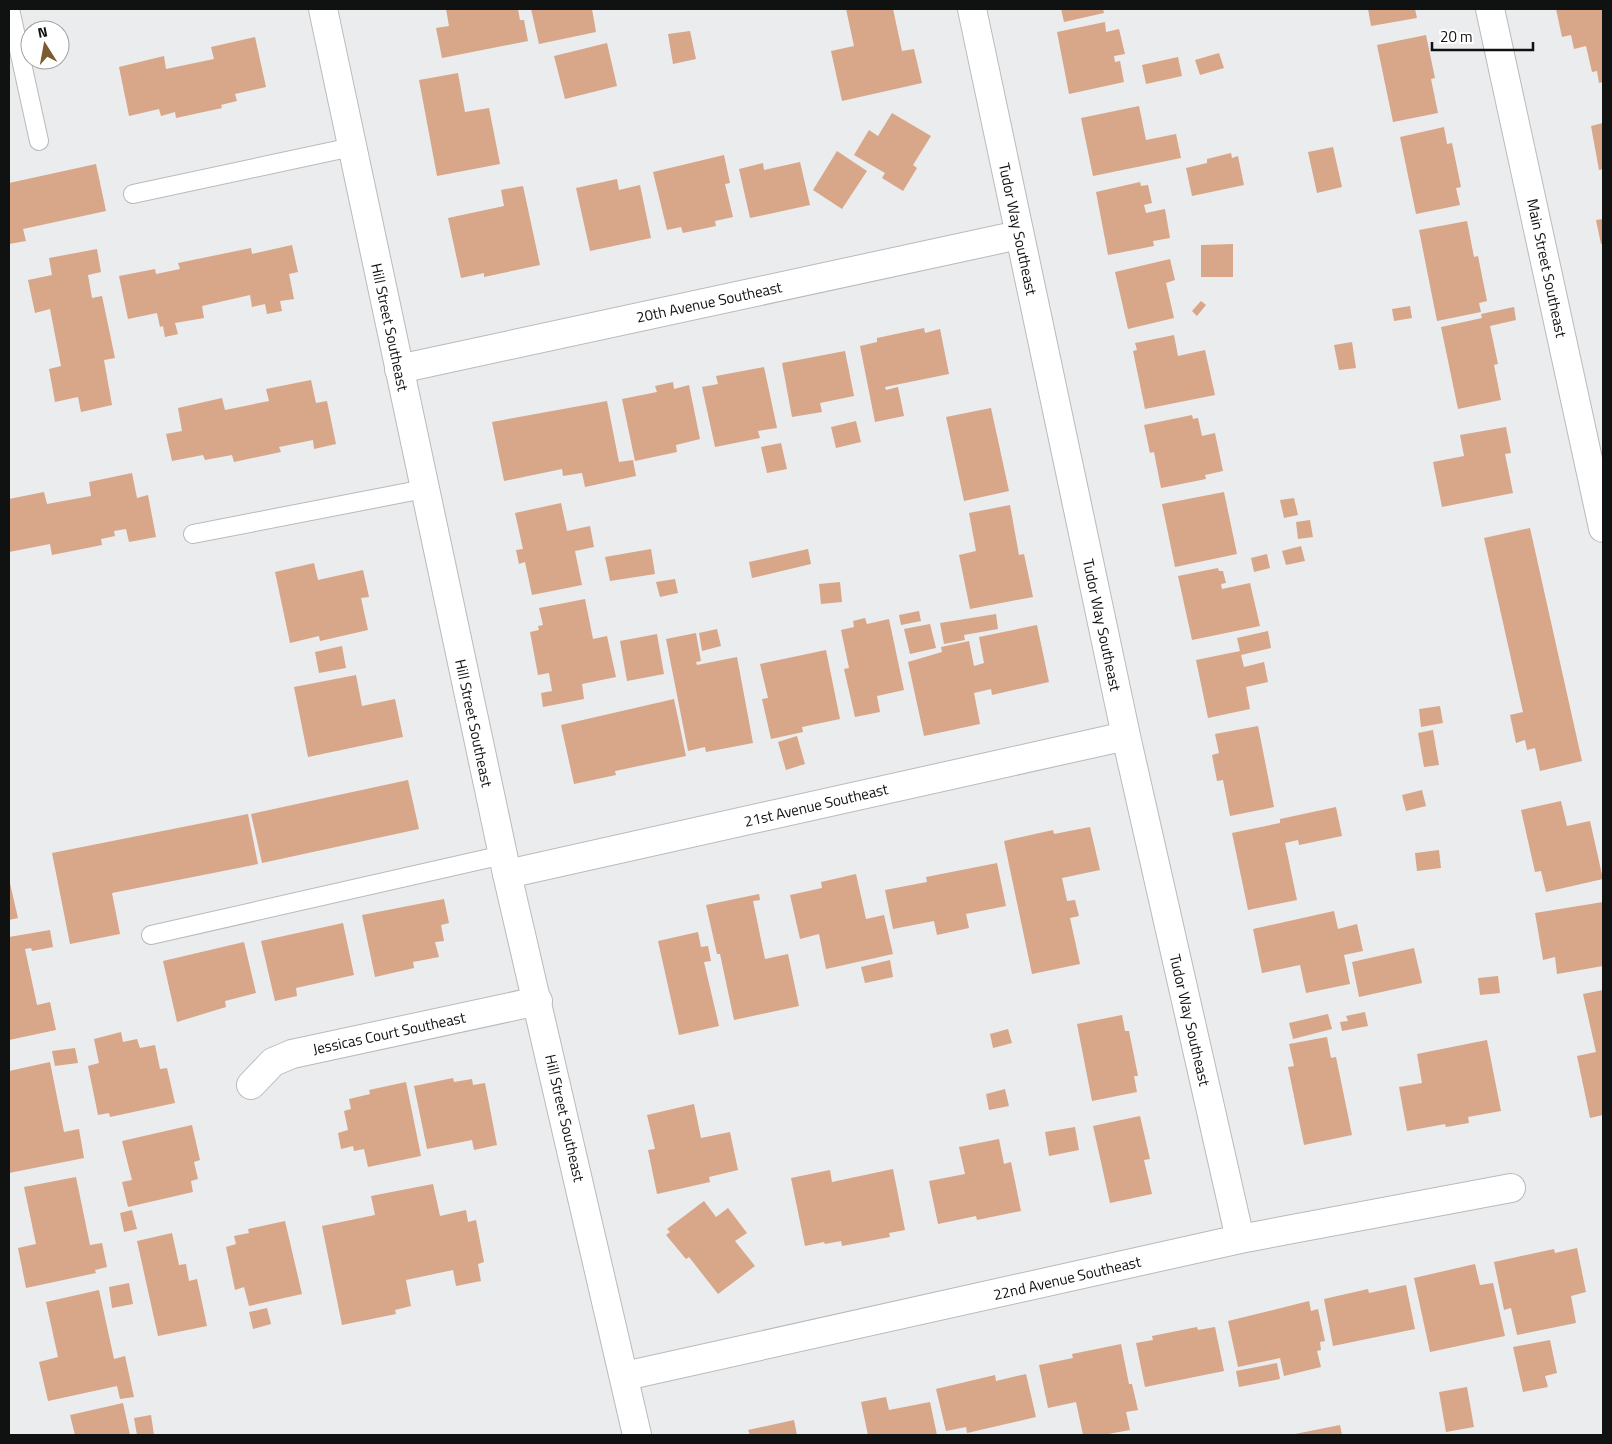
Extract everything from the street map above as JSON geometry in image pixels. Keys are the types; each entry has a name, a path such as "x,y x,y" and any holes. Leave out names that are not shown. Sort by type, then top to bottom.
{"street":[{"name":"Hill Street Southeast","path":"324,9 505,865 625,1376 637,1435"},
{"name":"Tudor Way Southeast","path":"972,9 1126,736 1240,1239"},
{"name":"Main Street Southeast","path":"1490,9 1603,528"},
{"name":"20th Avenue Southeast","path":"399,368 1019,235"},
{"name":"21st Avenue Southeast","path":"505,865 1126,736"},
{"name":"Jessicas Court Southeast","path":"251,1085 274,1062 292,1054 538,1001"},
{"name":"22nd Avenue Southeast","path":"625,1376 1240,1239 1511,1188"}],"lane":[{"path":"10,9 39,141"},
{"path":"133,194 352,147"},
{"path":"193,534 424,489"},
{"path":"150,935 505,865"}],"building":[{"path":"446,9 518,9 520,20 524,20 528,41 442,58 436,28 449,26"},
{"path":"531,9 592,9 596,32 539,44"},
{"path":"846,9 893,9 902,51 914,49 922,83 842,101 831,51 854,46"},
{"path":"1061,9 1103,9 1104,13 1064,22"},
{"path":"1368,9 1415,9 1417,18 1371,26"},
{"path":"1556,9 1603,9 1603,82 1599,83 1597,71 1592,72 1586,46 1574,49 1571,35 1562,37"},
{"path":"1105,22 1106,32 1119,29 1125,54 1114,56 1115,62 1120,61 1124,82 1069,94 1057,32"},
{"path":"690,31 696,59 673,64 668,34"},
{"path":"1426,35 1435,78 1431,79 1438,113 1393,122 1377,45"},
{"path":"255,37 266,87 235,94 237,101 221,105 222,108 176,118 175,112 161,116 159,109 129,116 119,67 164,56 166,69 214,59 211,47"},
{"path":"607,43 617,86 565,99 554,56"},
{"path":"1219,53 1224,68 1200,75 1195,60"},
{"path":"1178,57 1182,76 1146,84 1142,65"},
{"path":"458,73 465,112 489,108 500,164 437,176 419,80"},
{"path":"1139,106 1146,140 1176,134 1181,158 1093,176 1081,118"},
{"path":"892,113 931,136 913,165 917,168 903,191 882,178 885,173 854,155 869,130 878,136"},
{"path":"1603,123 1603,169 1599,170 1591,126"},
{"path":"1444,127 1447,144 1452,143 1461,187 1456,188 1460,205 1416,214 1400,137"},
{"path":"1333,147 1342,187 1317,193 1308,152"},
{"path":"837,151 867,171 842,209 813,190"},
{"path":"1231,153 1232,158 1238,156 1244,185 1192,196 1186,168 1207,163 1207,159"},
{"path":"724,155 730,183 725,184 733,217 715,221 716,226 683,233 681,227 667,230 653,172"},
{"path":"800,162 810,205 750,218 739,169 763,163 764,170"},
{"path":"96,164 106,211 23,229 26,241 9,244 9,183"},
{"path":"617,179 619,190 640,185 651,238 590,251 576,188"},
{"path":"1140,182 1141,186 1148,185 1152,203 1144,205 1146,213 1165,209 1170,238 1153,241 1154,246 1108,255 1096,192"},
{"path":"523,186 540,265 484,277 484,273 461,278 448,218 504,206 501,190"},
{"path":"1603,219 1603,244 1601,244 1596,220"},
{"path":"1467,221 1474,257 1478,256 1487,301 1479,303 1481,312 1437,321 1419,230"},
{"path":"1233,244 1233,277 1201,277 1201,245"},
{"path":"292,245 298,272 289,274 294,299 280,301 282,311 267,314 265,304 252,307 250,295 202,306 204,318 175,323 178,334 165,337 163,326 160,327 157,313 128,319 119,276 155,269 156,274 180,269 178,263 251,248 252,254"},
{"path":"97,249 101,272 88,275 92,298 102,296 115,358 104,360 112,405 81,412 78,397 55,402 49,369 61,366 50,309 35,313 28,280 52,275 49,258"},
{"path":"1170,259 1175,280 1166,283 1174,318 1128,329 1115,272"},
{"path":"1201,301 1206,305 1197,316 1192,311"},
{"path":"1410,306 1412,318 1394,321 1392,309"},
{"path":"1514,307 1516,320 1490,326 1498,364 1494,365 1501,400 1458,409 1441,327 1482,318 1481,314"},
{"path":"924,328 925,333 940,329 949,374 885,387 886,390 898,387 904,416 875,422 860,346 877,342 877,338"},
{"path":"1174,335 1178,356 1205,350 1215,395 1145,409 1133,351 1137,350 1135,343"},
{"path":"1352,342 1356,368 1339,370 1334,345"},
{"path":"845,351 854,396 820,403 822,412 792,417 782,363"},
{"path":"764,367 777,428 758,431 760,438 715,447 702,387 718,384 716,376"},
{"path":"311,380 316,403 327,401 336,444 314,449 313,440 279,447 281,452 234,462 232,455 205,460 203,455 172,461 166,434 182,431 178,408 222,398 225,410 269,401 266,389"},
{"path":"673,382 674,389 689,385 700,439 676,445 677,452 635,461 622,399 657,392 655,386"},
{"path":"607,401 619,462 633,460 636,476 585,487 582,473 563,476 562,469 504,481 492,422"},
{"path":"991,408 1009,491 964,501 946,417"},
{"path":"1192,415 1193,419 1198,418 1202,436 1215,433 1223,471 1205,475 1206,479 1161,488 1154,452 1150,453 1144,425"},
{"path":"856,421 861,442 836,448 831,427"},
{"path":"1506,427 1511,453 1505,454 1513,493 1442,507 1433,462 1464,456 1460,435"},
{"path":"781,443 787,469 767,473 761,447"},
{"path":"132,473 137,498 148,495 156,537 129,542 126,529 114,531 115,536 101,539 102,545 52,555 50,544 9,552 9,499 44,492 47,504 91,496 89,482"},
{"path":"1224,492 1237,554 1175,567 1162,504"},
{"path":"1294,498 1298,515 1284,518 1280,500"},
{"path":"561,503 567,531 590,526 594,547 575,551 582,585 532,595 525,562 519,564 516,550 523,549 515,513"},
{"path":"1010,505 1019,555 1024,554 1033,597 970,609 959,555 976,551 969,513"},
{"path":"1310,520 1313,537 1298,539 1296,522"},
{"path":"1530,528 1582,761 1540,771 1535,748 1527,750 1525,740 1516,743 1510,715 1523,712 1484,538"},
{"path":"1301,546 1305,561 1286,565 1282,551"},
{"path":"651,549 655,574 610,581 605,557"},
{"path":"808,549 811,564 752,578 749,562"},
{"path":"1267,554 1270,568 1254,572 1251,558"},
{"path":"314,563 318,580 363,570 369,597 361,598 368,630 320,641 319,636 290,643 275,572"},
{"path":"1218,568 1219,571 1223,571 1226,583 1221,584 1222,589 1250,583 1260,626 1192,640 1178,576"},
{"path":"675,579 678,593 660,597 656,582"},
{"path":"840,582 842,602 821,604 819,584"},
{"path":"585,599 593,639 607,636 616,677 582,684 584,699 543,707 541,693 552,691 549,673 538,675 530,632 539,630 538,626 543,625 539,608"},
{"path":"919,611 921,621 901,625 899,615"},
{"path":"996,614 998,629 964,635 965,640 944,644 940,623"},
{"path":"865,618 867,624 889,619 904,690 877,696 880,712 855,717 844,669 849,668 841,630 854,627 853,621"},
{"path":"930,624 936,648 910,654 904,629"},
{"path":"1037,625 1049,682 992,695 991,689 974,693 980,724 924,736 908,662 942,652 941,647 969,641 974,666 984,663 979,637"},
{"path":"717,629 721,646 702,651 699,633"},
{"path":"1268,631 1271,648 1241,655 1244,667 1264,662 1268,682 1246,687 1250,709 1208,718 1196,660 1240,651 1237,638"},
{"path":"696,633 701,661 696,662 697,665 737,657 753,743 706,752 705,747 688,751 666,639"},
{"path":"657,634 664,674 627,681 620,641"},
{"path":"342,646 346,668 319,673 315,652"},
{"path":"826,650 840,719 802,727 803,732 771,739 762,699 768,698 760,664"},
{"path":"356,675 362,706 395,699 403,737 308,757 294,687"},
{"path":"674,699 686,756 615,771 616,775 574,784 561,725"},
{"path":"1440,706 1443,723 1421,727 1419,709"},
{"path":"1258,726 1274,807 1230,816 1223,780 1217,781 1212,755 1219,753 1215,734"},
{"path":"1433,730 1439,765 1424,767 1418,733"},
{"path":"797,736 805,764 786,770 778,742"},
{"path":"408,780 419,829 262,863 251,814"},
{"path":"1422,790 1426,806 1406,811 1402,795"},
{"path":"1561,801 1567,826 1590,821 1603,879 1546,892 1541,871 1535,872 1521,810"},
{"path":"1336,807 1342,836 1299,845 1298,840 1285,843 1297,900 1248,910 1232,833 1280,823 1280,819"},
{"path":"248,814 258,864 112,893 120,934 70,944 52,853"},
{"path":"1090,827 1100,870 1062,878 1067,901 1075,900 1079,916 1070,918 1080,964 1032,974 1004,841 1053,830 1054,834"},
{"path":"1439,850 1441,868 1417,871 1415,853"},
{"path":"997,863 1006,906 966,914 969,928 937,935 934,921 893,929 885,890 927,882 926,877"},
{"path":"856,874 866,919 884,915 893,954 826,969 819,934 800,939 790,895 822,888 821,882"},
{"path":"9,879 18,918 9,920"},
{"path":"759,894 760,900 753,901 765,959 788,954 799,1006 734,1020 720,954 717,954 706,905"},
{"path":"444,899 449,923 441,925 444,941 435,942 439,957 413,962 414,968 375,977 362,915"},
{"path":"1603,902 1603,966 1557,974 1555,957 1543,960 1535,913"},
{"path":"1334,911 1338,929 1357,924 1363,951 1344,955 1350,984 1306,993 1300,965 1262,973 1253,929"},
{"path":"343,923 354,975 296,988 297,996 275,1001 261,941"},
{"path":"50,930 53,947 32,951 31,948 25,949 37,1005 50,1002 56,1030 9,1040 9,937"},
{"path":"698,932 701,947 708,946 711,961 704,962 719,1026 679,1035 658,941"},
{"path":"244,942 256,993 225,1001 226,1007 177,1022 163,961"},
{"path":"1414,948 1422,983 1359,997 1352,962"},
{"path":"890,960 893,977 865,983 861,967"},
{"path":"1498,976 1500,993 1480,995 1478,978"},
{"path":"1603,990 1603,1115 1590,1118 1577,1056 1596,1052 1583,994"},
{"path":"1365,1012 1368,1026 1342,1031 1340,1022 1348,1021 1346,1016"},
{"path":"1328,1014 1332,1029 1293,1039 1289,1023"},
{"path":"1122,1015 1125,1031 1129,1031 1138,1076 1134,1076 1137,1092 1092,1101 1077,1024"},
{"path":"1008,1029 1012,1043 993,1048 990,1034"},
{"path":"121,1032 123,1042 137,1039 140,1048 155,1045 160,1069 167,1068 175,1103 110,1117 109,1113 98,1115 88,1066 99,1063 94,1039"},
{"path":"1327,1037 1331,1058 1336,1057 1352,1135 1304,1145 1288,1067 1294,1066 1289,1044"},
{"path":"1487,1040 1501,1111 1468,1117 1469,1123 1446,1127 1445,1124 1407,1131 1399,1087 1422,1083 1417,1054"},
{"path":"75,1048 78,1063 55,1066 52,1051"},
{"path":"50,1062 64,1132 79,1129 84,1158 9,1173 9,1071"},
{"path":"453,1078 454,1082 472,1079 473,1085 485,1083 497,1145 474,1150 472,1140 427,1149 414,1086"},
{"path":"406,1082 421,1156 368,1167 364,1149 354,1151 353,1146 341,1149 338,1133 348,1130 344,1111 351,1109 349,1099 370,1094 369,1090"},
{"path":"1005,1089 1009,1106 989,1110 986,1094"},
{"path":"694,1104 701,1138 730,1132 738,1170 709,1177 710,1182 657,1194 648,1150 655,1149 647,1115"},
{"path":"1140,1116 1150,1159 1144,1160 1152,1194 1110,1203 1093,1126"},
{"path":"192,1125 200,1160 194,1162 198,1179 191,1181 193,1192 128,1207 122,1182 132,1180 122,1141"},
{"path":"1075,1127 1079,1150 1049,1156 1045,1132"},
{"path":"999,1139 1004,1164 1011,1162 1021,1211 977,1220 976,1216 938,1224 929,1181 965,1174 959,1147"},
{"path":"893,1169 905,1230 889,1233 890,1237 842,1246 841,1241 805,1246 791,1178 830,1170 832,1182"},
{"path":"76,1177 90,1245 102,1243 107,1267 95,1270 96,1273 26,1288 18,1248 36,1244 24,1187"},
{"path":"433,1184 440,1216 466,1210 468,1222 476,1220 484,1262 478,1264 481,1281 456,1286 453,1270 406,1280 411,1306 395,1310 396,1314 342,1325 322,1226 375,1215 371,1196"},
{"path":"704,1201 716,1217 728,1208 747,1233 735,1241 755,1266 718,1294 689,1257 686,1259 666,1235 670,1232 667,1229"},
{"path":"132,1210 137,1229 124,1232 120,1213"},
{"path":"285,1221 302,1294 249,1306 244,1287 235,1290 226,1247 236,1244 234,1236 249,1233 248,1229"},
{"path":"172,1233 179,1265 186,1264 189,1281 197,1279 207,1326 158,1336 137,1241"},
{"path":"1577,1248 1586,1292 1571,1296 1576,1323 1517,1335 1511,1308 1504,1310 1494,1262 1554,1249 1555,1253"},
{"path":"1475,1264 1480,1285 1493,1283 1505,1336 1430,1352 1414,1278"},
{"path":"129,1283 133,1304 112,1308 109,1287"},
{"path":"1406,1285 1415,1329 1333,1346 1324,1299 1368,1289 1369,1293"},
{"path":"99,1290 114,1359 125,1356 134,1397 120,1399 117,1386 48,1401 39,1362 58,1357 46,1302"},
{"path":"1309,1301 1311,1311 1318,1309 1325,1341 1320,1342 1321,1350 1317,1351 1321,1367 1284,1376 1280,1358 1238,1367 1228,1321"},
{"path":"267,1308 271,1324 253,1329 249,1312"},
{"path":"1197,1327 1198,1330 1215,1327 1224,1371 1145,1387 1136,1343 1153,1340 1152,1336"},
{"path":"1550,1340 1557,1373 1545,1376 1548,1387 1523,1392 1513,1347"},
{"path":"1121,1344 1129,1384 1132,1384 1138,1410 1126,1412 1130,1430 1103,1435 1083,1435 1076,1402 1048,1408 1039,1365 1073,1358 1072,1354"},
{"path":"1277,1363 1280,1379 1239,1387 1236,1371"},
{"path":"1026,1374 1036,1417 967,1433 966,1427 946,1431 936,1389 995,1375 996,1381"},
{"path":"1467,1387 1474,1427 1446,1432 1439,1392"},
{"path":"886,1397 889,1410 930,1402 937,1435 868,1435 861,1402"},
{"path":"123,1403 130,1435 75,1435 70,1415"},
{"path":"151,1415 154,1435 137,1435 134,1418"},
{"path":"794,1420 797,1435 750,1435 748,1430"},
{"path":"1340,1425 1342,1435 1295,1435 1295,1434"}]}
